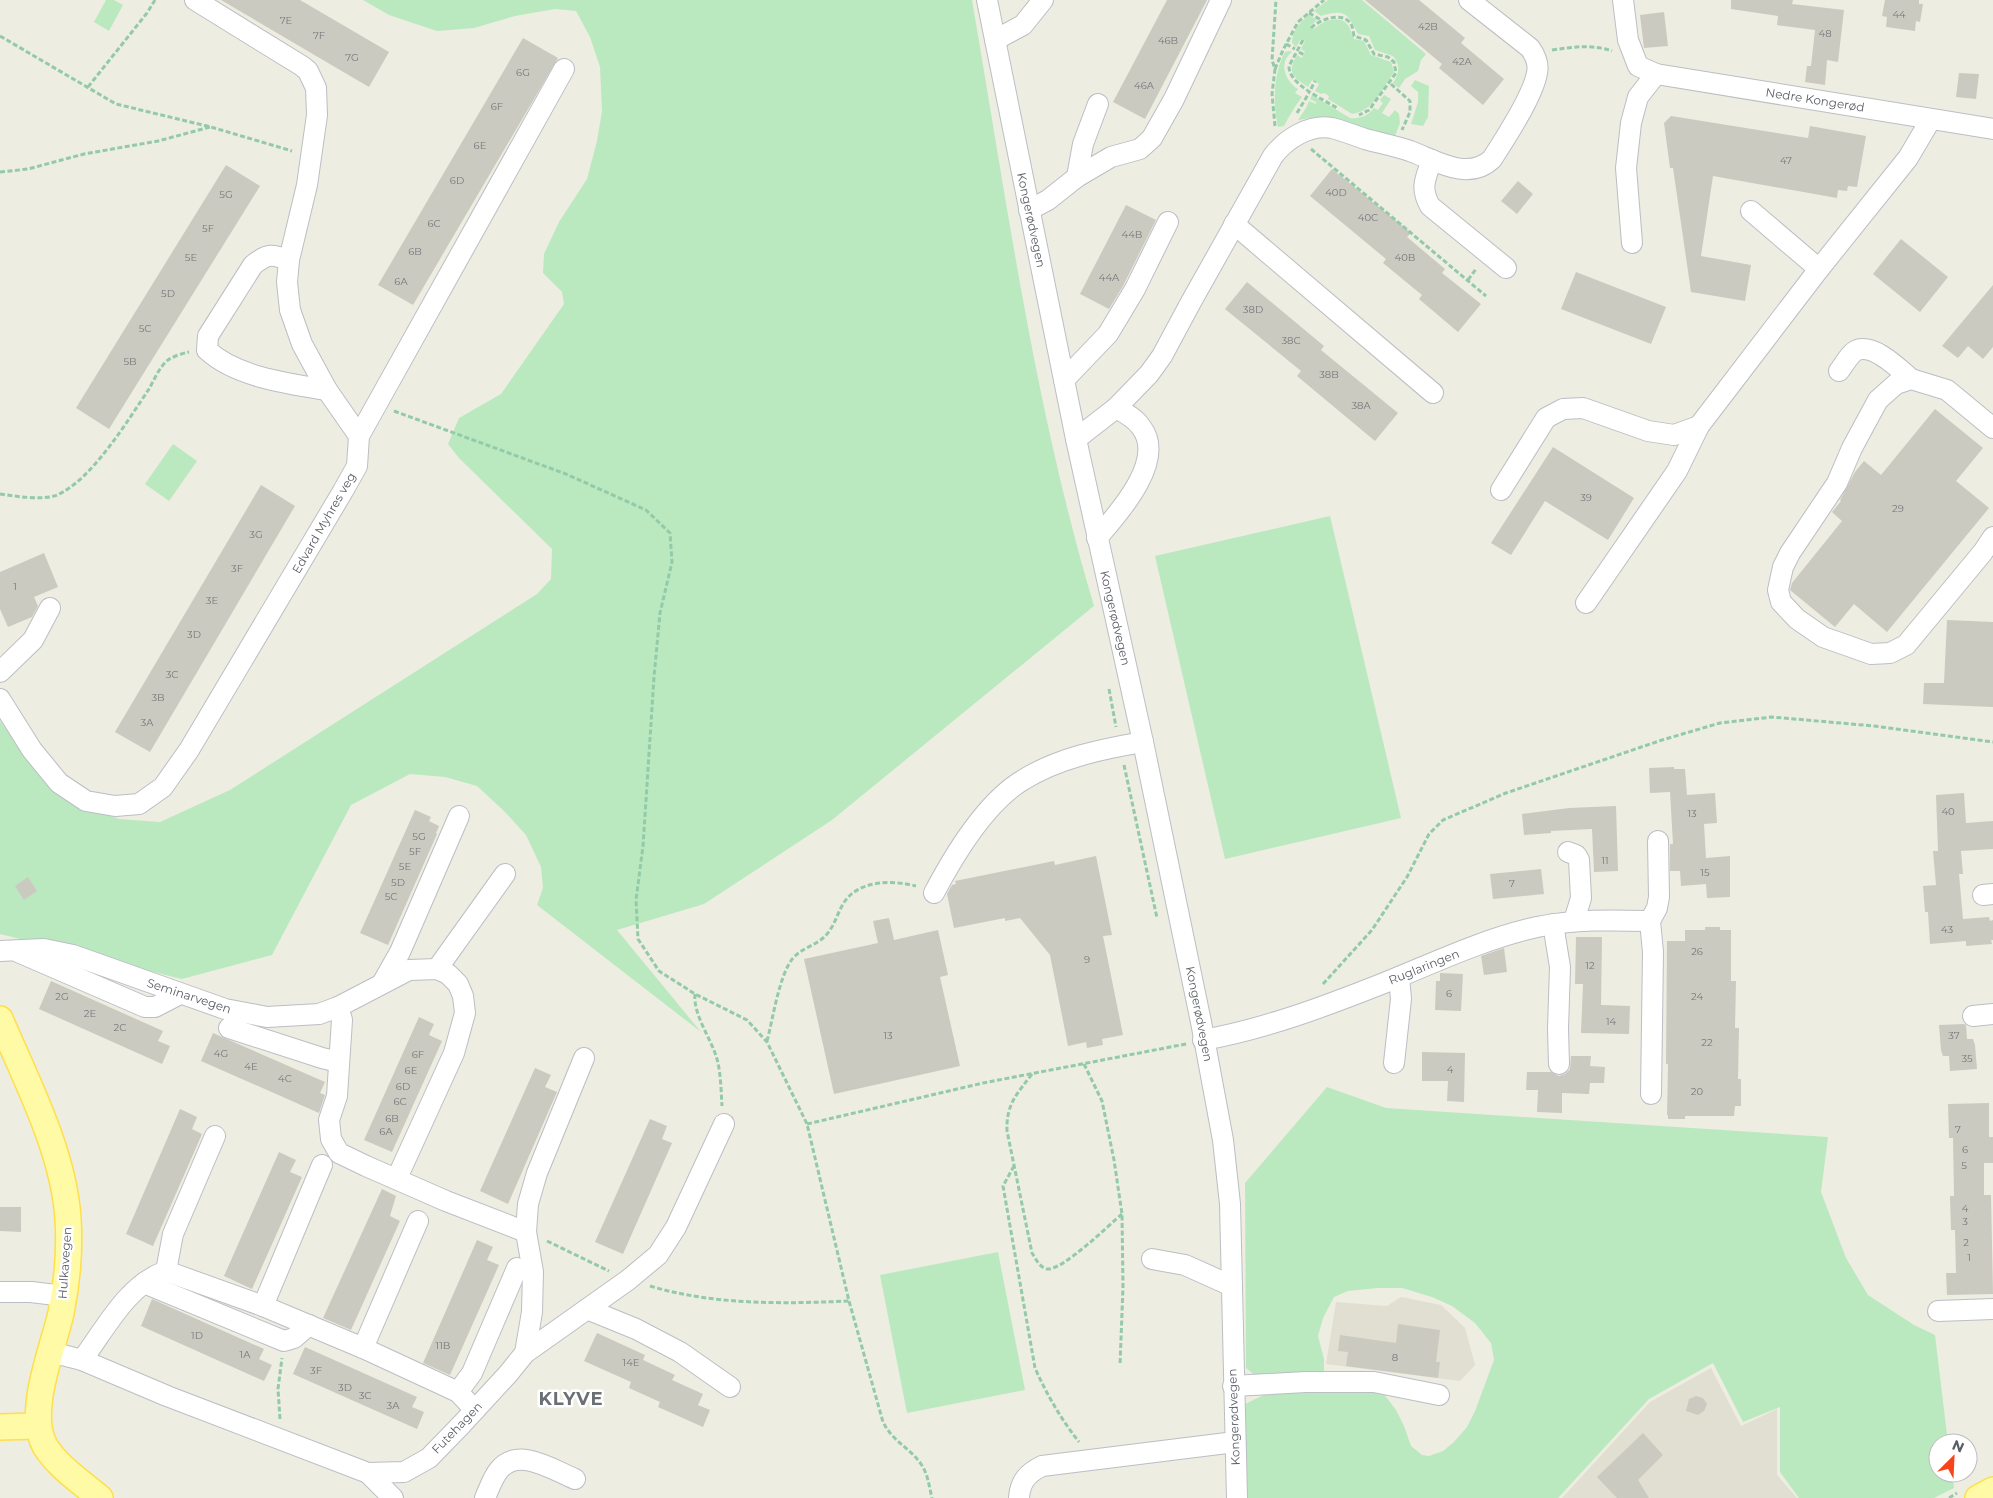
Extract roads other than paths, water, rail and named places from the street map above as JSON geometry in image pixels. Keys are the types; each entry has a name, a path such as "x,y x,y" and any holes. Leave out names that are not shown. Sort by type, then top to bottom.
{"main road":[{"name":"Hulkavegen","path":"0,1019 6,1050 54,1149 63,1183 68,1218 69,1250 64,1296 40,1393 38,1426"},
{"path":"0,1427 38,1426 45,1445 58,1462 100,1498"},
{"path":"1978,1498 1993,1490"}],"street":[{"path":"195,0 308,71 316,88 317,114 307,185 290,260 287,282 290,310 302,344 327,390 359,436 378,405 430,305 564,69"},
{"name":"Kongerødvegen","path":"988,0 1076,439 1143,742 1194,1042 1224,1149 1230,1204 1237,1498"},
{"path":"995,40 1023,25 1043,0"},
{"path":"1029,210 1048,200 1077,177 1111,157 1140,149 1152,138 1174,99 1221,0"},
{"path":"1076,439 1116,408 1149,374 1162,356 1273,156 1289,140 1313,129 1331,128 1395,146 1458,169 1469,170 1481,167 1492,159 1511,128 1531,88 1537,74 1536,58 1530,48 1468,0"},
{"path":"1623,0 1628,40 1647,70 1631,123 1626,168 1632,243"},
{"name":"Nedre Kongerød","path":"1647,70 1993,129"},
{"path":"1077,177 1083,144 1098,104"},
{"path":"1586,603 1677,471 1699,426 1819,269 1908,158 1931,119"},
{"path":"1432,160 1426,178 1424,195 1430,206 1506,268"},
{"path":"1751,211 1819,269"},
{"path":"1064,380 1108,334 1135,289 1168,222"},
{"path":"1234,224 1433,393"},
{"path":"290,260 274,254 264,256 253,265 208,336 206,350 231,366 280,383 327,390"},
{"path":"1839,371 1853,353 1858,350 1867,350 1883,356 1911,379 1947,390 1993,428"},
{"path":"1911,379 1896,384 1878,400 1852,448 1837,483 1790,553 1780,578 1778,590 1780,602 1797,619 1824,637 1871,654 1890,653 1906,645 1983,552 1993,537"},
{"path":"1097,538 1115,518 1134,490 1148,458 1147,438 1142,427 1134,419 1116,408"},
{"path":"1501,490 1546,418 1563,409 1583,408 1648,431 1674,435 1699,426"},
{"name":"Edvard Myhres veg","path":"0,699 32,750 59,783 86,801 115,806 139,804 163,787 189,750 343,492 357,466 359,436"},
{"path":"0,672 33,640 50,608"},
{"path":"934,893 949,866 991,806 1010,789 1038,771 1070,758 1143,742"},
{"path":"383,982 400,952 459,816"},
{"path":"1652,1094 1653,952 1650,921 1660,897 1658,841"},
{"path":"1568,852 1576,855 1579,860 1582,898 1574,921"},
{"path":"397,1178 454,1053 465,1014 463,996 458,984 448,974 437,969 505,874"},
{"name":"Ruglaringen","path":"1194,1042 1225,1036 1291,1017 1503,936 1574,921 1650,921"},
{"path":"1553,924 1560,967 1559,1064"},
{"name":"Seminarvegen","path":"6,950 44,949 72,954 225,1009 267,1017 319,1014 338,1007 409,970 437,969"},
{"path":"1394,1063 1401,999 1398,977"},
{"path":"338,1007 342,1020 337,1096 329,1120 331,1139 339,1153 446,1201 526,1232"},
{"path":"1973,1016 1993,1014"},
{"path":"229,1028 339,1062"},
{"path":"525,1353 532,1312 533,1272 526,1232 528,1204 537,1173 584,1058"},
{"name":"Futehagen","path":"51,1352 82,1360 167,1396 368,1473 404,1472 429,1458 508,1374 525,1353 563,1324 587,1310 628,1280 658,1255 676,1227 724,1124"},
{"path":"166,1271 173,1234 215,1136"},
{"path":"263,1306 322,1165"},
{"path":"363,1348 418,1221"},
{"path":"1152,1259 1185,1265 1232,1286"},
{"path":"458,1392 472,1372 517,1268"},
{"path":"82,1360 128,1297 154,1275 166,1271 263,1306 363,1348 458,1392 474,1410"},
{"path":"144,1283 284,1341 294,1338 309,1325"},
{"path":"0,1292 31,1292 64,1296"},
{"path":"1938,1311 1993,1309"},
{"path":"587,1310 636,1329 671,1348 730,1387"},
{"path":"1233,1386 1306,1382 1374,1382 1439,1395"},
{"path":"1019,1498 1024,1480 1030,1472 1042,1466 1235,1442"},
{"path":"485,1498 498,1471 507,1462 514,1459 535,1462 575,1479"},
{"path":"368,1473 393,1498"}],"district":[{"name":"KLYVE","path":"571,1399"}]}
